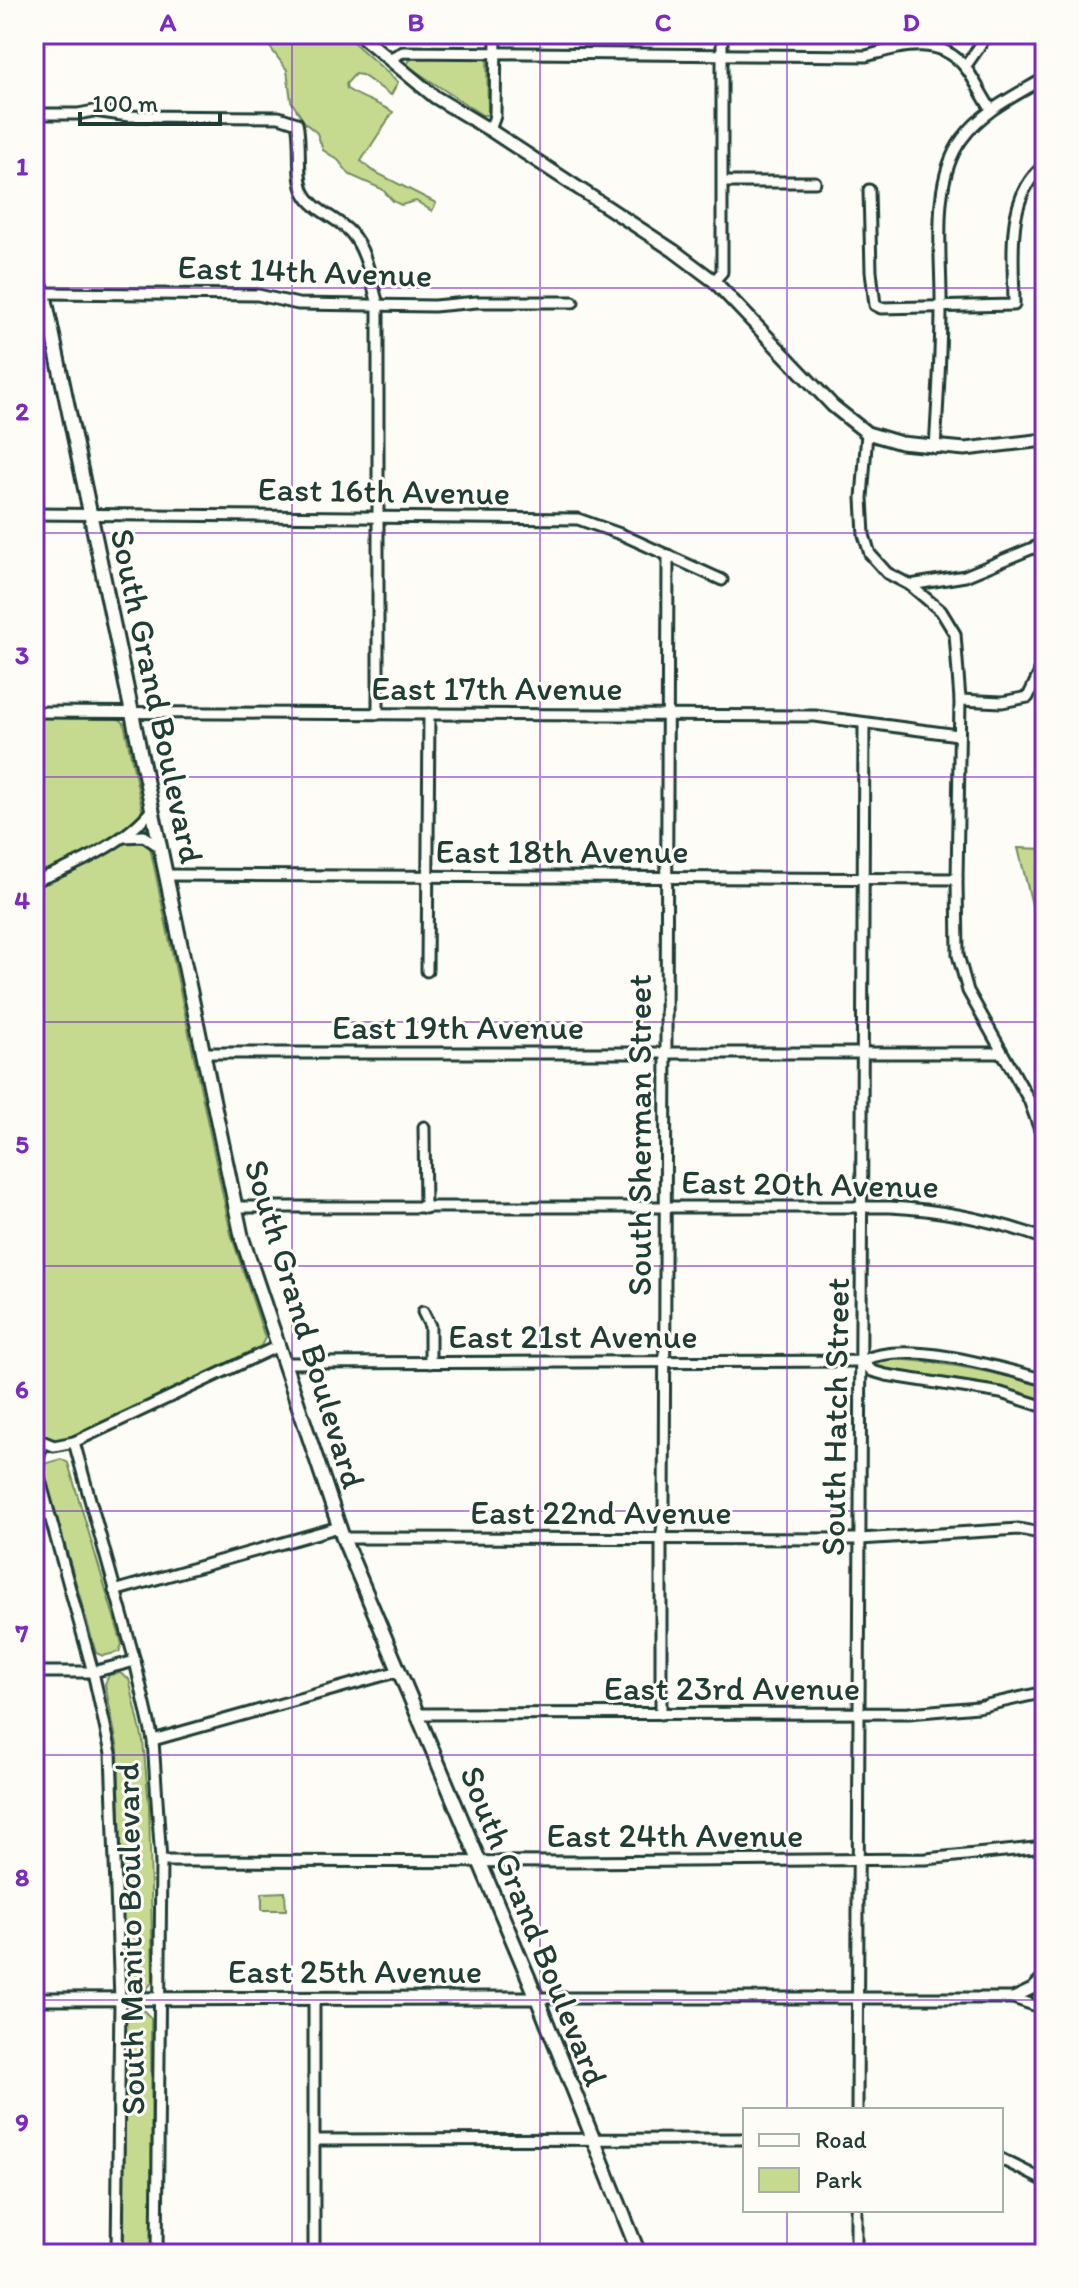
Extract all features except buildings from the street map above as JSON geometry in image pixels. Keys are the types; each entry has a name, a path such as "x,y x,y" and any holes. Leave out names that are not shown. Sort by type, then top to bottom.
{"main road":[{"name":"South Grand Boulevard","path":"34,274 133,712 234,1207 341,1533 537,1998 639,2254"}],"street":[{"path":"359,34 435,97 674,251 714,281 833,406 867,433 901,443 935,448 965,449 1045,440"},
{"path":"490,130 495,116 496,34"},
{"path":"714,281 722,272 722,34"},
{"path":"965,67 988,34"},
{"path":"388,59 403,52 866,56 918,44 944,49 965,67 991,109"},
{"path":"935,448 941,308 941,211 946,172 959,142 976,122 991,109 1045,78"},
{"path":"34,114 94,111 129,116 279,117 297,123 303,191 312,204 353,235 378,304 378,714"},
{"path":"869,190 875,305 881,308 1014,305 1016,218 1021,192 1045,165"},
{"path":"724,182 815,182"},
{"name":"East 14th Avenue","path":"39,293 258,295 298,304 573,302"},
{"path":"867,433 862,498 864,535 870,554 887,573 910,585 941,611 955,634 960,700 958,955 964,979 973,1001 1029,1100 1045,1144"},
{"name":"East 16th Avenue","path":"34,514 578,519 722,580"},
{"path":"910,585 965,576 1045,543"},
{"name":"South Sherman Street","path":"661,1714 668,555"},
{"path":"960,700 1002,702 1028,697 1039,674 1045,639"},
{"name":"East 17th Avenue","path":"34,712 815,716 958,735"},
{"path":"427,971 429,714"},
{"name":"South Hatch Street","path":"857,2108 864,724"},
{"path":"34,881 79,862 120,838 140,824 153,808"},
{"path":"120,838 144,836 161,847"},
{"name":"East 18th Avenue","path":"166,875 957,879"},
{"name":"East 19th Avenue","path":"203,1053 1001,1053"},
{"path":"424,1127 425,1208"},
{"name":"East 20th Avenue","path":"234,1207 890,1207 948,1212 992,1221 1045,1239"},
{"path":"423,1312 430,1326 430,1363"},
{"path":"38,1441 59,1446 74,1442 278,1346"},
{"path":"1045,1380 1001,1368 918,1354 876,1354 862,1361 872,1371 886,1375 989,1391 1045,1407"},
{"name":"East 21st Avenue","path":"284,1363 862,1361"},
{"name":"South Manito Boulevard","path":"38,1441 40,1481 93,1672 111,1753 120,1999 117,2254"},
{"name":"South Manito Boulevard","path":"74,1442 135,1661 153,1740 161,1861 157,2254"},
{"name":"East 22nd Avenue","path":"114,1591 341,1533 860,1539 1019,1529 1045,1534"},
{"path":"34,1672 93,1672 135,1661"},
{"path":"153,1740 399,1671"},
{"name":"East 23rd Avenue","path":"417,1714 858,1714 978,1707 1045,1692"},
{"name":"East 24th Avenue","path":"161,1861 857,1860 953,1858 1045,1847"},
{"path":"1013,1998 1032,1989 1045,1976"},
{"name":"East 25th Avenue","path":"34,1999 1013,1998 1045,2009"},
{"path":"314,1999 314,2254"},
{"path":"315,2140 743,2139"},
{"path":"1003,2160 1045,2181"},
{"path":"856,2212 856,2254"}],"green space":[{"path":"253,34 344,34 398,82 391,95 362,75 355,74 346,84 347,89 393,112 361,161 371,170 436,203 432,211 416,201 401,205 393,201 382,189 350,175 338,160 323,150 317,133 305,123 291,101 287,70 269,46"},
{"path":"414,57 487,59 488,115 482,115 408,66"},
{"path":"34,717 117,717 124,723 231,1234 265,1338 261,1346 59,1442 34,1433"},
{"path":"1018,848 1045,849 1045,927 1034,913"},
{"path":"879,1358 963,1367 1045,1386 1045,1404 963,1383 878,1371 873,1364"},
{"path":"61,1459 68,1463 122,1644 119,1652 103,1656 96,1653 43,1468 47,1463"},
{"path":"120,1673 129,1679 143,1741 149,1805 153,1981 146,1990 130,1989 125,1982 118,1749 105,1684 109,1675"},
{"path":"285,1892 286,1910 262,1910 262,1893"},
{"path":"138,2008 151,2018 152,2254 124,2254 125,2017 128,2012"}]}
